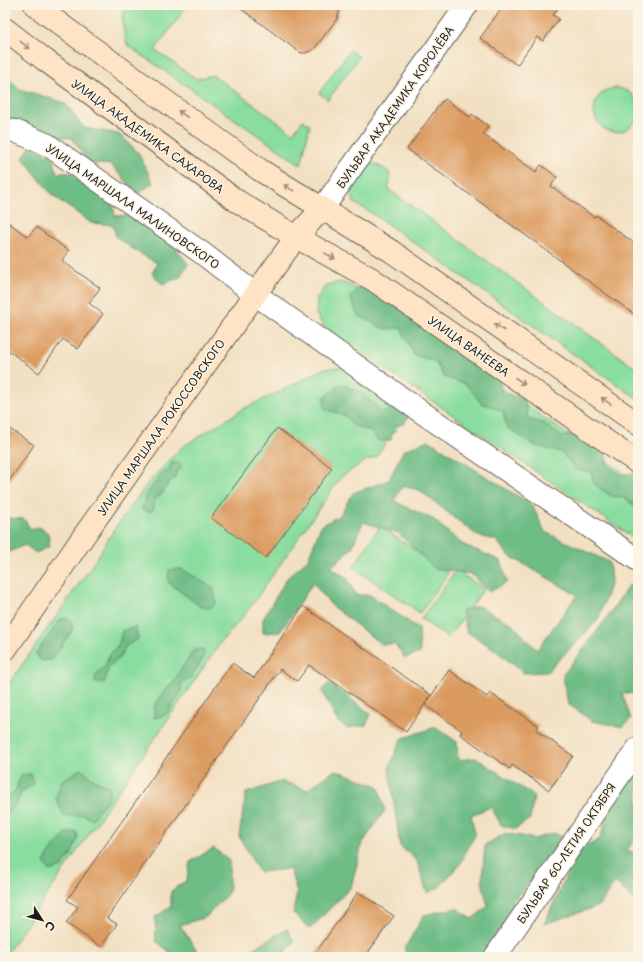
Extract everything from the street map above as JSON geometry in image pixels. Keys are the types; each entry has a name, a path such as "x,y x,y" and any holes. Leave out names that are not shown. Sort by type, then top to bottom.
{"main road":[{"path":"35,5 260,170 391,251 638,424"},
{"name":"УЛИЦА АКАДЕМИКА САХАРОВА","path":"5,29 237,201 296,237"},
{"name":"УЛИЦА МАРШАЛА РОКОССОВСКОГО","path":"5,650 255,294 296,237 322,209"},
{"name":"УЛИЦА ВАНЕЕВА","path":"296,237 372,279 638,463"}],"street":[{"name":"БУЛЬВАР АКАДЕМИКА КОРОЛЁВА","path":"322,209 467,5"},
{"name":"УЛИЦА МАРШАЛА МАЛИНОВСКОГО","path":"5,130 15,131 48,145 196,249 255,294 417,409 638,560"},
{"name":"БУЛЬВАР 60-ЛЕТИЯ ОКТЯБРЯ","path":"495,957 638,748"}],"green space":[{"path":"128,5 155,5 158,7 160,5 186,5 187,6 155,50 197,79 213,75 293,133 303,120 310,125 301,165 127,45 123,27 122,11"},
{"path":"350,50 359,57 328,100 319,93"},
{"path":"5,76 20,89 65,103 84,128 119,134 138,152 153,183 138,194 111,165 89,163 72,138 50,137 5,116"},
{"path":"620,88 625,89 632,94 637,101 637,119 632,126 625,131 612,132 607,131 600,126 595,119 594,106 595,101 600,94 607,89"},
{"path":"31,145 53,157 57,173 74,173 111,196 115,216 135,215 168,238 188,264 179,278 162,284 152,274 157,263 116,237 113,225 91,223 52,195 23,158"},
{"path":"376,164 389,172 390,182 388,189 638,370 638,399 370,212 354,203 349,188 362,166"},
{"path":"341,282 356,288 638,483 638,541 325,328 316,314 317,298 326,285"},
{"path":"362,285 467,351 475,365 498,374 502,394 524,397 528,419 543,423 562,437 586,430 605,442 607,465 621,475 638,472 638,508 625,498 611,496 594,484 591,473 576,469 561,452 536,446 507,428 503,411 481,403 466,384 444,377 435,361 414,355 401,328 384,329 358,315 350,297"},
{"path":"341,367 408,412 376,457 365,461 341,477 244,616 221,642 5,956 5,689 148,483 182,447 245,408 322,369"},
{"path":"342,384 361,393 383,413 401,404 411,412 404,424 393,426 391,440 378,441 372,432 352,425 346,416 325,409 324,397"},
{"path":"428,440 532,505 545,532 609,562 611,582 598,620 547,672 524,673 491,647 467,632 462,611 478,606 512,624 537,650 577,595 508,555 496,540 478,536 419,490 402,486 394,501 434,520 462,544 501,561 507,582 490,592 471,574 434,568 398,533 363,522 352,548 331,567 347,578 356,595 370,595 419,629 420,653 405,658 395,644 381,644 332,606 313,583 280,632 263,633 263,619 287,578 308,559 321,526 340,515 353,493 389,480 403,451"},
{"path":"179,462 182,468 176,472 175,478 169,482 162,494 155,499 154,509 149,512 142,509 148,492 162,473 169,471 171,463"},
{"path":"7,518 24,519 31,530 39,527 48,533 50,546 36,553 25,545 5,554 5,520"},
{"path":"380,526 448,573 420,613 353,567"},
{"path":"182,569 214,589 216,603 211,608 201,607 168,582 169,570"},
{"path":"456,570 484,589 448,638 421,619"},
{"path":"638,583 638,694 622,693 631,719 623,727 592,721 568,704 563,675 601,626 629,585"},
{"path":"61,619 70,619 73,629 52,659 41,661 36,653"},
{"path":"136,627 138,639 126,646 120,657 109,667 105,682 95,683 96,674 105,666 110,654 119,644 122,631"},
{"path":"203,649 204,657 191,677 181,683 181,692 166,715 154,718 154,707 168,686 175,681 179,672 194,650"},
{"path":"329,683 371,714 366,725 347,728 337,721 322,691"},
{"path":"436,727 457,742 458,760 476,758 534,796 530,819 515,829 501,825 491,807 471,815 475,835 460,864 438,888 427,893 417,861 400,846 389,769 401,739"},
{"path":"81,769 99,783 109,786 109,797 92,820 85,815 64,816 56,798 61,781"},
{"path":"335,770 378,786 385,810 362,844 351,887 310,929 293,913 297,893 290,869 259,872 239,836 246,793 282,781 307,790"},
{"path":"638,773 638,836 627,850 638,854 638,904 615,882 599,906 544,924 578,851 600,839 612,800"},
{"path":"31,774 34,784 22,791 15,806 5,816 5,800 16,790 21,775"},
{"path":"77,832 78,838 72,853 62,867 50,871 44,862 54,847 66,833"},
{"path":"506,833 534,839 555,833 569,841 557,876 537,875 513,900 516,919 487,957 406,957 405,948 424,915 457,908 472,919 488,906 482,881 485,845"},
{"path":"214,848 229,861 229,892 206,917 180,925 201,957 167,957 170,952 156,941 155,917 171,907 171,891 187,880 190,862"},
{"path":"287,929 294,941 282,957 238,957"}],"building":[{"path":"236,5 341,5 337,19 314,49 306,53 302,53"},
{"path":"504,5 560,5 553,15 559,19 543,41 537,37 517,65 480,38"},
{"path":"445,99 470,117 472,114 488,126 483,134 536,172 541,165 557,177 551,186 594,217 596,215 638,246 638,317 407,149"},
{"path":"5,220 28,237 36,227 69,251 62,261 100,288 89,303 103,314 78,349 63,339 39,373 5,348"},
{"path":"5,426 34,445 5,487"},
{"path":"277,428 332,468 266,558 211,518"},
{"path":"303,606 431,695 406,732 309,665 297,681 280,669 107,918 117,924 101,947 66,923 78,907 67,900 232,663 254,678"},
{"path":"449,670 487,697 490,693 539,726 536,730 573,756 549,790 512,765 510,769 460,734 462,731 425,705"},
{"path":"358,892 394,916 365,957 313,957"}]}
